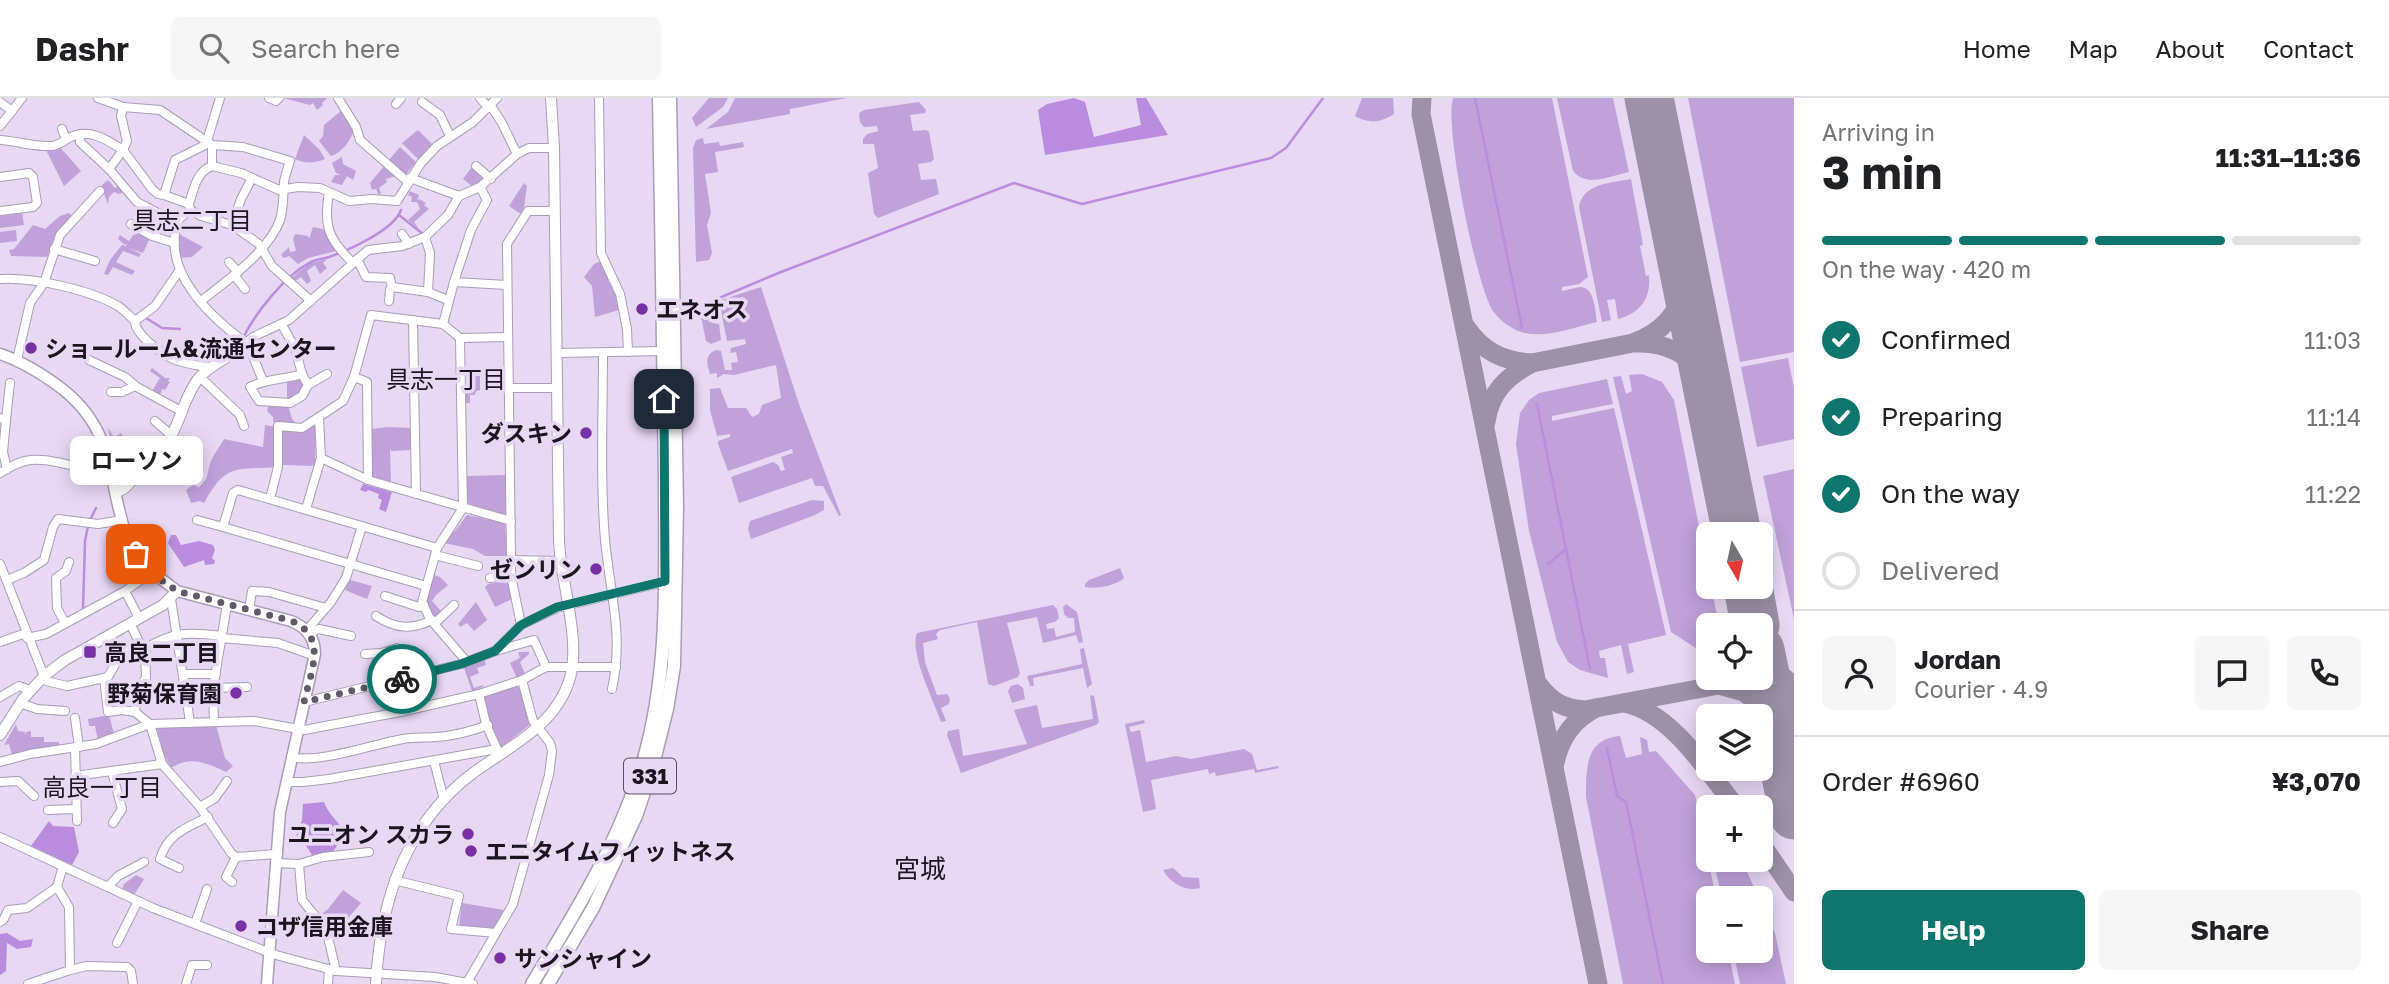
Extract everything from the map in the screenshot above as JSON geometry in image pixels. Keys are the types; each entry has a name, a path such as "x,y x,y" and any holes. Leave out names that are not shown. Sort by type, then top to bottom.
{"highway":[{"name":"331","path":"548,984 615,866 636,816 653,765 674,666 659,98"},
{"name":"331","path":"532,984 581,904 626,812 657,706 671,580 670,98"}],"main road":[{"path":"0,354 17,360 47,378 83,406 99,431 131,547 174,595 292,621 308,632 315,648 286,782 276,858 267,984"}],"street":[{"path":"0,126 22,98"},
{"path":"98,98 123,107 160,110 209,143 243,146 290,161 281,218 275,233 236,273 201,301"},
{"path":"212,166 209,143 220,98"},
{"path":"269,98 276,101 279,98"},
{"path":"338,98 356,127 360,141 409,180 459,196"},
{"path":"480,98 493,104 517,154"},
{"path":"376,979 383,918 394,880 423,827 444,800 471,775 537,728 559,703 572,666 573,645 560,561 551,98"},
{"path":"599,98 601,253 620,294 627,329 628,352"},
{"path":"0,102 12,111"},
{"path":"422,102 440,115 450,136"},
{"path":"263,381 248,346 201,301 179,271 175,243 179,219 190,207 197,179 202,172 212,166 279,190 320,188 349,201 397,201 409,180 437,146 473,122 493,104"},
{"path":"109,169 128,141 121,116 123,107"},
{"path":"62,129 66,139"},
{"path":"80,134 80,142 86,150 109,169 137,202 158,213 179,219"},
{"path":"0,140 56,146 80,134 107,139 123,150 158,194 190,207 201,216 232,225 261,247 272,266 311,301"},
{"path":"164,195 175,160 209,143"},
{"path":"116,492 124,490 171,435 191,389 211,368 248,346 253,337 282,325 368,250 409,244 425,237 448,215 459,196 480,187 517,154 528,148 554,148"},
{"path":"476,166 491,179"},
{"path":"0,177 29,173 33,177 37,203 33,207 0,211"},
{"path":"232,225 251,178"},
{"path":"443,324 471,230 487,200 480,187"},
{"path":"17,360 30,303 44,282 54,249 66,227 100,191"},
{"path":"329,193 327,223 332,239 341,251 355,261 366,277 394,276 389,301"},
{"path":"521,625 510,575 507,244 528,211 555,211"},
{"path":"131,224 152,236 175,243"},
{"path":"402,234 409,244"},
{"path":"425,237 430,253 428,292"},
{"path":"54,249 95,261"},
{"path":"229,262 245,289"},
{"path":"135,321 155,306 179,271"},
{"path":"0,279 44,282 105,300 120,307 135,321 135,327 140,334 170,358 211,368"},
{"path":"454,282 508,285"},
{"path":"392,287 428,292 448,300"},
{"path":"270,499 278,467 278,426 302,428 343,401 354,377 371,315 443,324 460,338 508,337"},
{"path":"413,320 416,494"},
{"path":"282,325 295,348 308,385"},
{"path":"460,338 463,508 436,552 422,602 433,621 467,662"},
{"path":"557,352 664,351"},
{"path":"603,352 605,540 617,624 616,667 611,689"},
{"path":"89,360 125,377 135,386 181,411"},
{"path":"302,374 263,381 250,387 259,401 290,403 302,396 308,385 327,374"},
{"path":"200,377 240,415 244,426"},
{"path":"354,377 367,383 368,480"},
{"path":"10,383 3,419 3,471 23,461 40,459 95,469 110,467"},
{"path":"111,392 122,392 135,386"},
{"path":"509,388 557,388"},
{"path":"306,509 321,458 319,417"},
{"path":"155,421 171,435"},
{"path":"321,458 368,480 511,521"},
{"path":"223,527 233,493 238,490 362,526 478,566"},
{"path":"7,580 44,560 53,527 58,519 98,524 122,520"},
{"path":"197,520 426,586"},
{"path":"308,632 346,578 362,526"},
{"path":"511,560 560,561"},
{"path":"65,623 57,608 56,578 66,571 69,562"},
{"path":"0,564 27,636 48,682 67,686 108,677 121,654 176,634 195,632 278,643 314,656"},
{"path":"0,642 46,634 125,591 152,572"},
{"path":"490,578 510,575"},
{"path":"495,651 521,625 567,604 671,580"},
{"path":"125,591 143,647 146,678 136,690 135,712"},
{"path":"248,610 252,591 268,592 326,608"},
{"path":"0,735 20,703 44,676 65,660 174,595"},
{"path":"174,595 176,634 190,722"},
{"path":"385,596 419,607 424,605"},
{"path":"214,721 213,688 227,605"},
{"path":"376,616 406,628 433,621 454,605"},
{"path":"308,632 319,629 351,636"},
{"path":"304,702 467,662 534,640 546,667"},
{"path":"365,654 382,653 397,648"},
{"path":"382,653 396,680"},
{"path":"0,762 30,754 96,744 150,724 268,722 304,730 479,694 522,680 546,667 616,667"},
{"path":"183,674 216,674"},
{"path":"104,678 108,712 135,712 150,724 162,764 208,817 236,857 276,858 299,864 323,857 369,852"},
{"path":"0,837 138,901 270,951 332,970 376,979 435,977 468,983 513,904 549,775 552,751 550,743 537,728 522,680"},
{"path":"0,697 19,686 30,690"},
{"path":"213,688 247,687"},
{"path":"286,782 329,779 497,749 479,694"},
{"path":"20,703 24,707 65,710"},
{"path":"75,718 77,821"},
{"path":"291,757 306,759 325,756 407,738 437,737 488,725"},
{"path":"434,761 444,800"},
{"path":"75,776 162,764"},
{"path":"112,772 122,809 113,823"},
{"path":"0,782 18,781 34,796"},
{"path":"200,807 215,798 227,781"},
{"path":"48,810 76,809"},
{"path":"178,868 160,859 173,834 208,817"},
{"path":"232,882 226,877 226,873 236,857"},
{"path":"108,887 118,876 144,862"},
{"path":"299,864 302,900 326,929 332,970 328,984"},
{"path":"0,922 8,910 27,908 57,887 64,866"},
{"path":"394,880 459,896 451,929 496,933"},
{"path":"57,887 69,907 70,970"},
{"path":"195,924 207,889"},
{"path":"117,943 138,901"},
{"path":"186,984 192,965 207,965"},
{"path":"28,984 87,967 127,967 131,971 133,984"}],"shaded area":[{"path":"283,98 327,98 317,110 313,103 310,105"},
{"path":"709,98 728,98 723,107 696,127 692,118"},
{"path":"735,98 847,98 790,109 790,114 706,129 728,112"},
{"path":"1074,98 1085,102 1094,137 1141,125 1136,98 1146,98 1168,135 1045,155 1038,110 1047,104"},
{"path":"1362,98 1393,98 1394,114 1374,121 1360,119 1355,116"},
{"path":"1453,98 1552,98 1588,277 1579,284 1562,287 1562,291 1580,287 1589,291 1597,322 1555,333 1524,333 1502,321 1493,311 1478,271 1463,205 1453,139"},
{"path":"1557,98 1613,98 1629,172 1592,180 1573,171"},
{"path":"1688,98 1794,98 1794,352 1740,362"},
{"path":"919,102 926,110 925,113 910,115 913,131 929,132 934,159 918,164 921,180 936,179 939,194 878,218 874,214 868,173 878,168 874,144 863,144 863,139 867,134 878,131 877,126 864,127 859,113"},
{"path":"342,110 354,130 346,146 331,156 319,141 323,136 324,125"},
{"path":"418,130 432,144 418,159 402,143"},
{"path":"304,135 325,159 302,162 295,159"},
{"path":"703,138 704,144 719,142 720,146 743,142 744,147 715,152 718,172 705,174 711,213 707,225 712,253 709,260 696,262 693,148 696,140"},
{"path":"59,146 81,171 64,186 46,150"},
{"path":"400,147 416,162 404,177 388,161"},
{"path":"342,157 343,164 356,171 353,180 347,176 342,185 331,182 335,175 341,175 336,173 332,163"},
{"path":"385,165 396,176 386,179 387,182 379,188 379,195 376,189 372,190 370,183"},
{"path":"472,167 485,178 472,186 463,179"},
{"path":"1631,179 1643,245 1640,246 1646,276 1649,275 1648,291 1638,309 1618,319 1615,299 1607,300 1611,320 1602,322 1579,207 1586,193 1592,189"},
{"path":"108,180 115,188 120,186 124,192 114,192 109,197 108,204 101,186"},
{"path":"524,183 527,186 521,214 509,206"},
{"path":"410,191 419,195 417,201 419,199 426,203 424,205 429,209 414,222 419,229 408,220 420,209 417,202 411,202 412,197 408,195"},
{"path":"22,213 24,225 0,228 0,216"},
{"path":"69,213 72,216 55,236 47,257 11,256 9,250 14,249 33,225 45,229 60,216"},
{"path":"313,227 323,229 336,251 308,258 298,264 289,256 284,258 281,255 289,247 290,252 296,251 293,239 295,234 308,236 309,239"},
{"path":"16,230 17,241 0,243 0,232"},
{"path":"137,230 150,238 143,253 128,248 141,254 139,257 123,251 116,262 135,271 132,275 113,267 108,275 104,274 110,260 122,245 126,246 127,243 125,245 118,239 120,235 129,241"},
{"path":"179,234 203,247 192,257 180,258"},
{"path":"327,259 323,263 327,268 320,274 315,265 307,271 311,281 307,284 301,277 294,282 290,279 310,263"},
{"path":"600,261 617,296 619,310 595,317 592,286 584,277 594,264"},
{"path":"761,287 799,404 841,515 839,516 823,486 815,486 812,478 739,503 731,477 773,462 781,471 785,470 781,457 793,453 792,449 728,471 718,444 718,441 730,437 730,434 717,436 710,410 710,389 720,388 728,408 746,408 752,417 759,414 762,405 781,398 776,365 734,375 724,374 717,378 717,373 710,374 707,360 712,352 721,351 725,370 732,370 731,363 738,362 736,352 730,353 731,348 746,344 745,339 727,341 721,311 711,320 712,323 719,324 721,340 711,344 706,341 700,312 709,308 709,304"},
{"path":"1788,358 1794,389 1794,439 1757,447 1741,367"},
{"path":"152,368 165,378 170,378 160,395 152,391 160,378 150,371"},
{"path":"1642,374 1662,382 1674,400 1698,522 1696,522 1696,599 1714,599 1717,613 1696,613 1696,648 1671,632 1613,377 1621,376 1626,394 1632,391 1629,375"},
{"path":"473,376 480,376 480,390 476,391 475,395 470,395 470,403 466,403 465,388 469,388 469,383 473,383"},
{"path":"301,377 306,386 298,397 287,402 287,382"},
{"path":"1607,379 1613,404 1552,416 1552,421 1614,408 1666,635 1628,644 1634,672 1627,674 1621,645 1599,651 1600,658 1605,658 1608,678 1580,670 1568,662 1557,642 1529,531 1516,444 1520,413 1529,400 1539,393"},
{"path":"269,404 288,405 292,419 297,424 273,422 273,417 267,411"},
{"path":"265,425 276,427 277,467 233,471 219,481 204,503 191,503 186,490 193,485 199,487 205,481 211,461 224,439 263,447"},
{"path":"316,425 315,466 282,465 282,429"},
{"path":"108,428 114,437 121,433 139,461 136,467 124,458 118,444 111,443"},
{"path":"411,428 411,450 391,451 390,448 391,483 371,476 371,429"},
{"path":"1794,469 1794,619 1773,522 1763,476"},
{"path":"506,475 504,515 467,503 467,476"},
{"path":"363,484 392,492 386,512 379,509 382,500 378,498 379,494 360,490"},
{"path":"812,500 824,501 824,510 751,539 748,529 750,521"},
{"path":"467,515 505,523 507,556 485,556 473,549 444,543"},
{"path":"171,535 176,535 181,545 199,541 213,545 214,564 205,565 204,560 184,567 168,543"},
{"path":"1120,568 1124,578 1120,581 1095,588 1085,587 1089,580"},
{"path":"434,575 448,585 432,601 442,612 434,619 426,601"},
{"path":"350,580 372,586 367,599 345,590"},
{"path":"508,580 512,599 495,607 485,587"},
{"path":"476,602 487,620 474,631 467,623 460,627 458,624"},
{"path":"1066,604 1077,612 1083,642 1079,643 1076,635 1043,643 1037,617 1007,623 1020,673 1018,677 994,686 988,684 977,622 940,630 936,634 938,639 923,643 925,662 937,695 947,694 950,699 949,704 941,708 946,721 941,722 919,664 915,642 917,633 1053,605 1059,618 1046,624 1047,629 1054,628 1056,637 1075,632 1074,618 1068,618 1064,614 1063,607"},
{"path":"1084,648 1092,684 1087,688 1083,668 1033,678 1034,686 1030,686 1027,676 1082,664 1080,649"},
{"path":"518,652 529,654 520,662 525,674 517,678 510,663 520,658"},
{"path":"484,658 486,665 477,668 479,673 470,677 474,688 483,687 472,691 463,665"},
{"path":"1018,684 1023,688 1025,699 1012,703 1008,691 1011,686"},
{"path":"515,685 521,688 532,723 499,749 483,699 484,696"},
{"path":"1090,695 1094,696 1099,722 1096,725 961,773 947,735 948,731 959,729 963,756 1027,744 1014,710 1037,705 1042,728 1093,719"},
{"path":"109,715 114,734 98,740 95,726 89,726 88,719"},
{"path":"1144,720 1145,723 1129,727 1131,732 1140,730 1146,762 1176,756 1191,759 1244,749 1252,754 1257,770 1279,768 1255,773 1254,769 1216,776 1215,772 1209,774 1208,769 1151,780 1156,809 1143,812 1125,724"},
{"path":"16,724 18,731 25,732 26,736 26,732 31,731 31,737 44,737 44,742 59,742 59,746 12,755 9,744 4,745"},
{"path":"216,725 225,758 233,766 226,772 192,761 171,768 163,753 157,728"},
{"path":"1620,736 1626,758 1642,754 1640,737 1647,740 1649,752 1656,751 1695,795 1696,872 1711,872 1714,886 1696,886 1696,963 1731,963 1735,984 1623,984 1586,797 1590,757 1594,749 1608,738"},
{"path":"324,802 340,825 342,835 333,852 312,855 301,838 296,836 302,820 303,804"},
{"path":"49,821 53,826 74,827 79,852 72,865 31,846"},
{"path":"1173,868 1183,877 1199,878 1200,888 1189,889 1174,882 1163,870"},
{"path":"1716,872 1747,872 1753,886 1719,886"},
{"path":"136,875 144,879 134,895 122,889 124,884"},
{"path":"343,890 361,903 342,925 327,927 319,916"},
{"path":"462,903 504,910 493,928 459,927"},
{"path":"1773,928 1786,984 1740,984 1736,963 1773,963"},
{"path":"7,933 20,941 33,939 31,947 17,949 7,943 6,971 0,975 0,934"}],"waterway":[{"path":"700,306 781,272 1014,183 1082,204 1271,158 1286,148 1323,98"},
{"path":"1475,98 1522,328"},
{"path":"244,336 272,295 290,277 311,262 338,254 380,232 390,225 401,210"},
{"path":"399,215 423,234"},
{"path":"146,318 162,328 180,329"},
{"path":"1537,404 1590,669"},
{"path":"90,520 96,508"},
{"path":"83,609 88,526"},
{"path":"1548,564 1566,549"},
{"path":"1607,748 1617,796 1626,802 1663,984"}],"taxiway":[{"path":"1422,98 1421,114 1598,984"},
{"path":"1486,422 1491,402 1501,386 1515,373 1532,363 1644,339 1668,321 1679,304 1686,284"},
{"path":"1466,327 1479,343 1494,354 1532,363"},
{"path":"1637,343 1667,347 1683,355 1705,375"},
{"path":"1773,668 1794,686"},
{"path":"1538,684 1558,703 1585,710 1719,685 1744,692 1774,716"},
{"path":"1624,703 1641,709 1672,730 1727,795"},
{"path":"1555,763 1560,745 1569,730 1596,708"},
{"path":"1788,787 1794,773"},
{"path":"1773,861 1794,892"}],"runway":[{"path":"1649,98 1735,522"},
{"path":"1750,599 1753,613"},
{"path":"1768,690 1794,815"}],"way so far":[{"path":"136,554 165,584 177,591 301,625 312,638 315,648 304,702 402,679"}],"place":[{"name":"エネオス","path":"642,309"},
{"name":"ショールーム&流通センター","path":"31,348"},
{"name":"ダスキン","path":"586,433"},
{"name":"ローソン","path":"136,554"},
{"name":"ゼンリン","path":"596,569"},
{"name":"高良二丁目","path":"90,652"},
{"name":"野菊保育園","path":"236,693"},
{"name":"ユニオン スカラ","path":"468,834"},
{"name":"エニタイムフィットネス","path":"471,851"},
{"name":"コザ信用金庫","path":"241,926"},
{"name":"サンシャイン","path":"500,958"}],"district":[{"name":"具志二丁目","path":"192,219"},
{"name":"具志一丁目","path":"446,378"},
{"name":"高良一丁目","path":"102,786"},
{"name":"宮城","path":"920,868"}],"route":[{"path":"402,679 461,664 495,651 521,625 557,607 665,581 664,399"}]}
